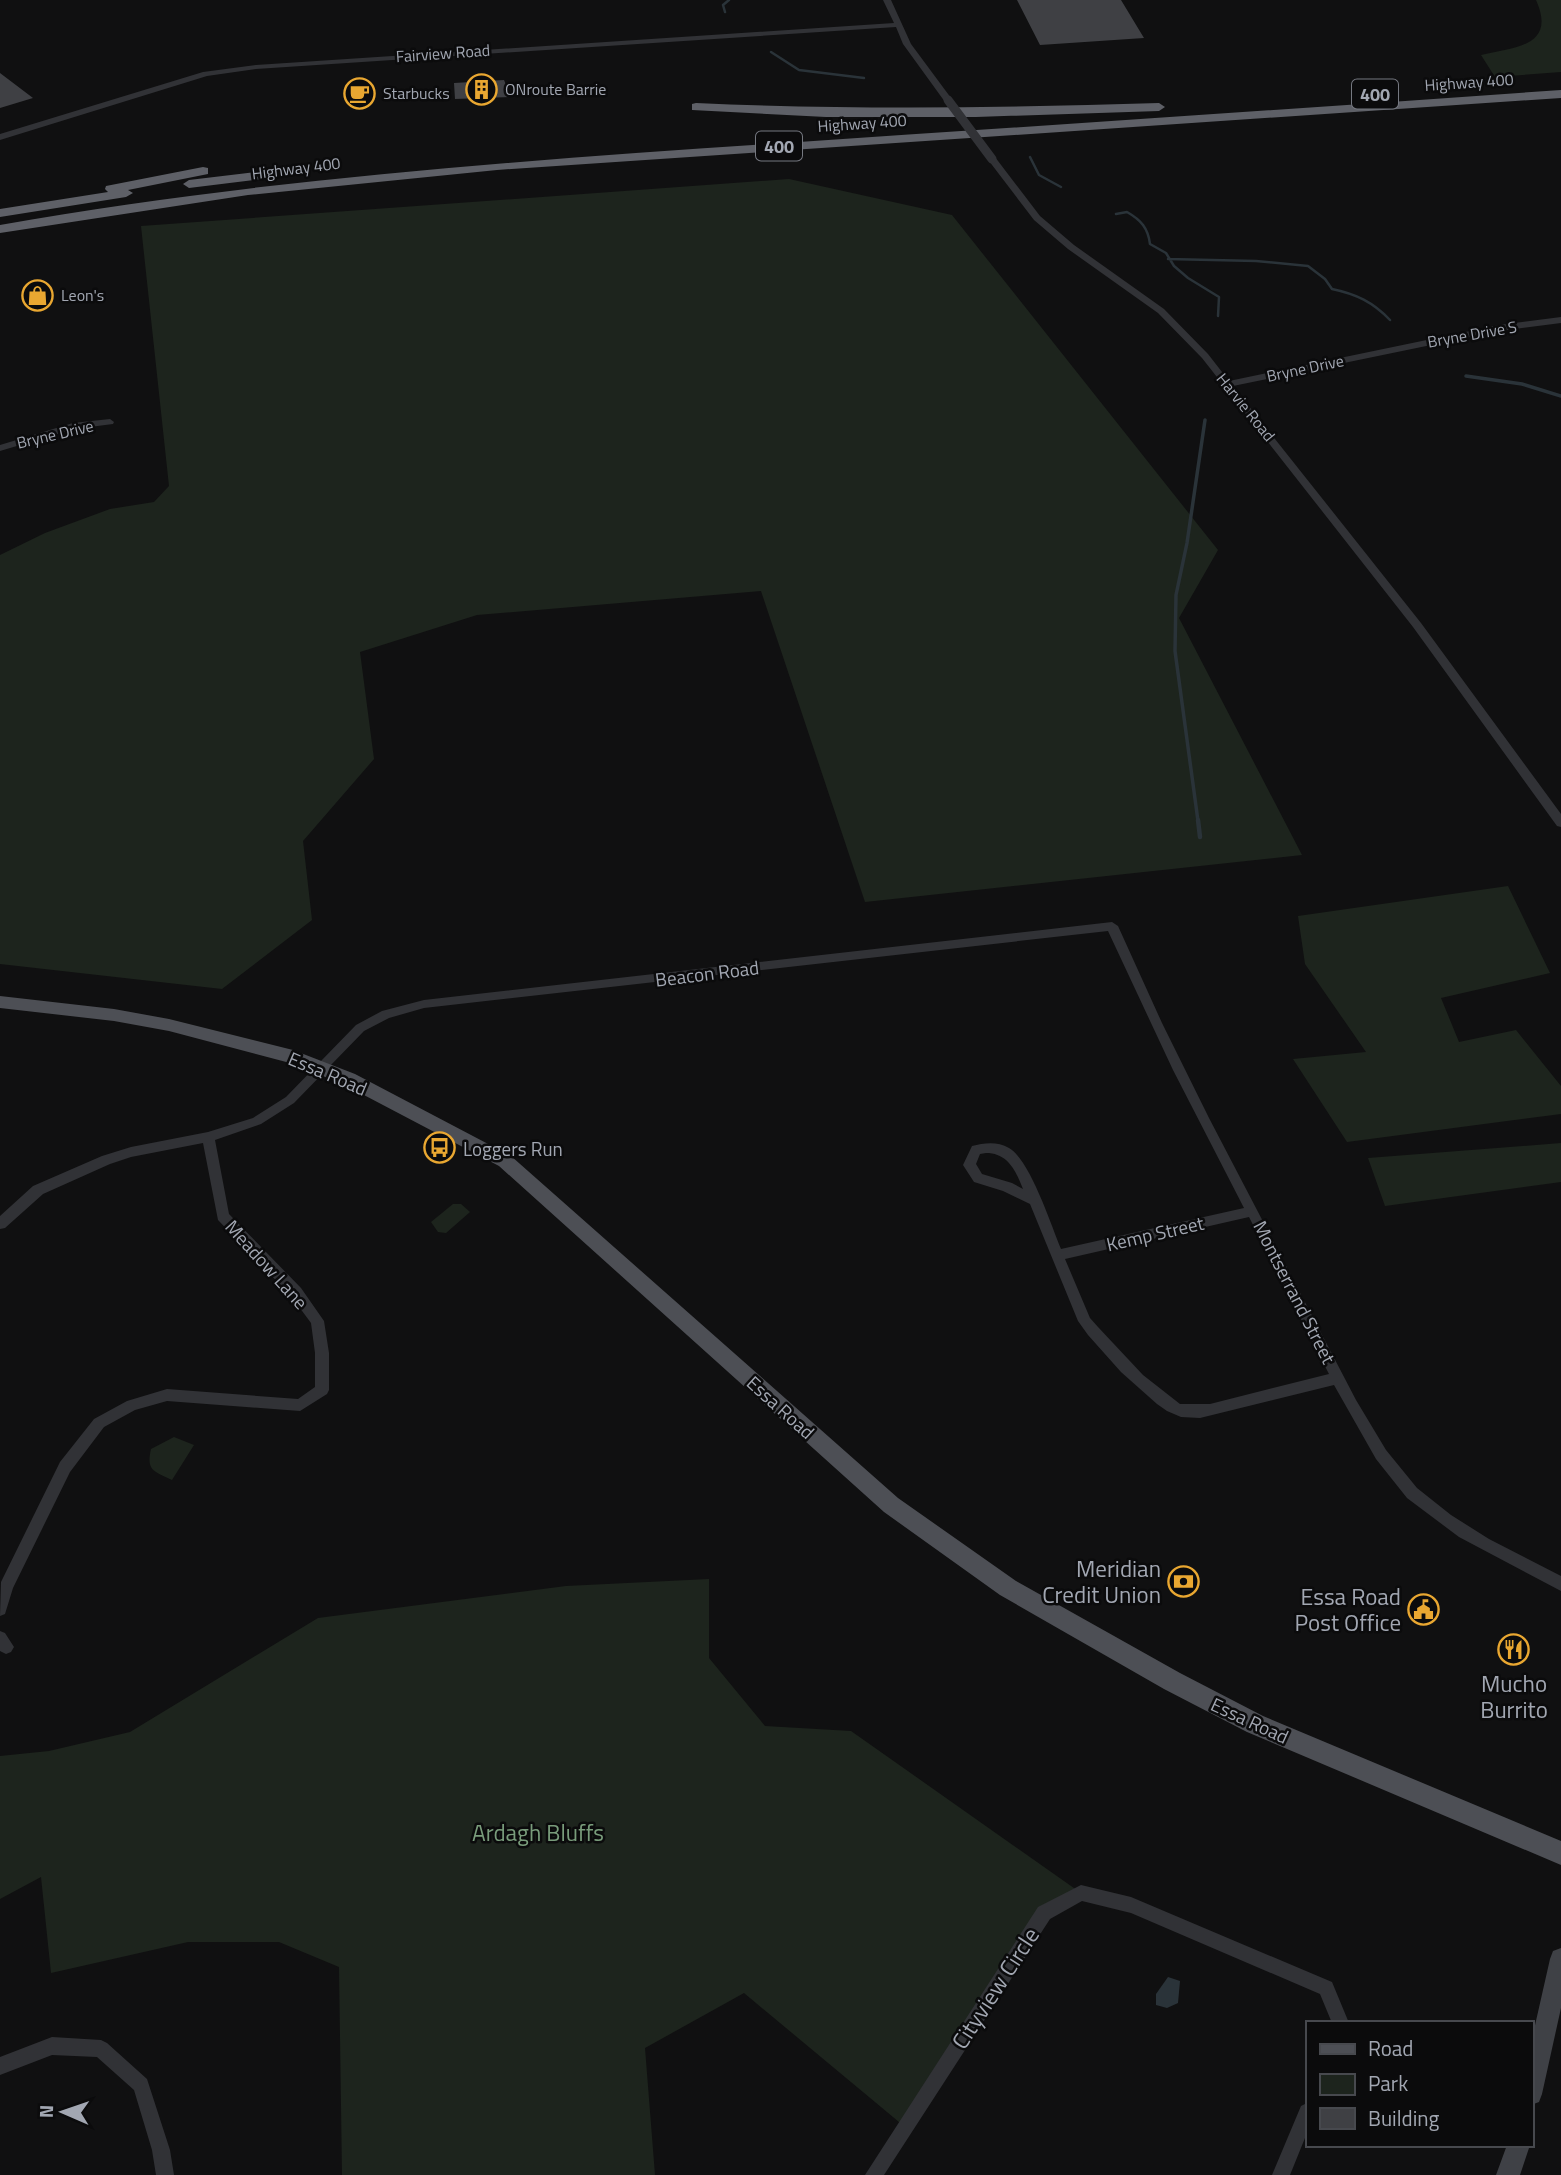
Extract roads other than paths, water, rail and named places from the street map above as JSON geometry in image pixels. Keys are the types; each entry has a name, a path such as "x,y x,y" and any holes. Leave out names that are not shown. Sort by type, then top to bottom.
{"highway":[{"name":"Highway 400","path":"570,147 1189,108 1561,81"},
{"name":"Highway 400","path":"0,229 170,201 323,182 497,166 1561,94"},
{"path":"696,107 825,113 1189,108"},
{"name":"Highway 400","path":"2,212 124,193 474,154"},
{"path":"2,212 225,166"}],"main road":[{"name":"Essa Road","path":"0,1002 114,1015 169,1025 293,1057 322,1068 505,1161 891,1505 1009,1588 1172,1681 1255,1724 1561,1853"},
{"path":"1533,2085 1561,1959"},
{"path":"1508,2175 1517,2147"}],"street":[{"name":"Harvie Road","path":"887,0 896,25 948,100 1037,218 1071,247 1161,311 1185,333 1417,625 1561,824"},
{"name":"Fairview Road","path":"0,137 206,74 256,67 896,25"},
{"name":"Bryne Drive S","path":"1383,351 1499,328 1561,320"},
{"name":"Bryne Drive","path":"1227,384 1383,351"},
{"name":"Bryne Drive","path":"0,448 73,426 110,422"},
{"name":"Beacon Road","path":"322,1068 360,1028 386,1014 424,1004 1112,926"},
{"name":"Montserrand Street","path":"1112,926 1135,982 1339,1378 1367,1431 1396,1474 1412,1492 1474,1537 1561,1584"},
{"path":"0,1224 38,1189 95,1165 131,1152 208,1137 257,1121 275,1111 322,1068"},
{"name":"Meadow Lane","path":"0,1609 6,1587 65,1467 99,1423 132,1405 167,1395 300,1405 322,1390 322,1353 317,1321 296,1292 223,1216 208,1137"},
{"path":"1032,1200 1007,1187 978,1178 969,1165 976,1150 993,1146 1013,1156 1085,1321 1096,1336 1173,1408 1191,1413 1209,1410 1339,1378"},
{"name":"Kemp Street","path":"1057,1255 1253,1211"},
{"name":"Cityview Circle","path":"874,2175 1044,1913 1081,1894 1131,1905 1326,1988 1340,2021"},
{"path":"0,2066 52,2046 101,2049 141,2085 165,2175"},
{"path":"1281,2175 1306,2114"}],"waterway":[{"path":"725,12 723,5 729,0"},
{"path":"771,52 799,70 864,78"},
{"path":"1030,157 1039,175 1061,187"},
{"path":"1116,214 1127,212 1136,218 1146,229 1150,244 1166,253 1170,259"},
{"path":"1170,259 1256,261 1308,266 1325,279 1332,289 1364,300 1390,320"},
{"path":"1170,259 1188,278 1219,297 1218,316"},
{"path":"1466,376 1522,384 1561,396"},
{"path":"1198,821 1175,651 1176,595 1187,543 1205,420"},
{"path":"1198,820 1200,837"}],"place":[{"name":"ONroute Barrie","path":"482,89"},
{"name":"Starbucks","path":"360,93"},
{"name":"Leon's","path":"38,295"},
{"name":"Loggers Run","path":"440,1148"},
{"name":"Meridian Credit Union","path":"1184,1581"},
{"name":"Essa Road Post Office","path":"1424,1609"},
{"name":"Mucho Burrito","path":"1514,1649"}],"park label":[{"name":"Ardagh Bluffs","path":"538,1832"}]}
